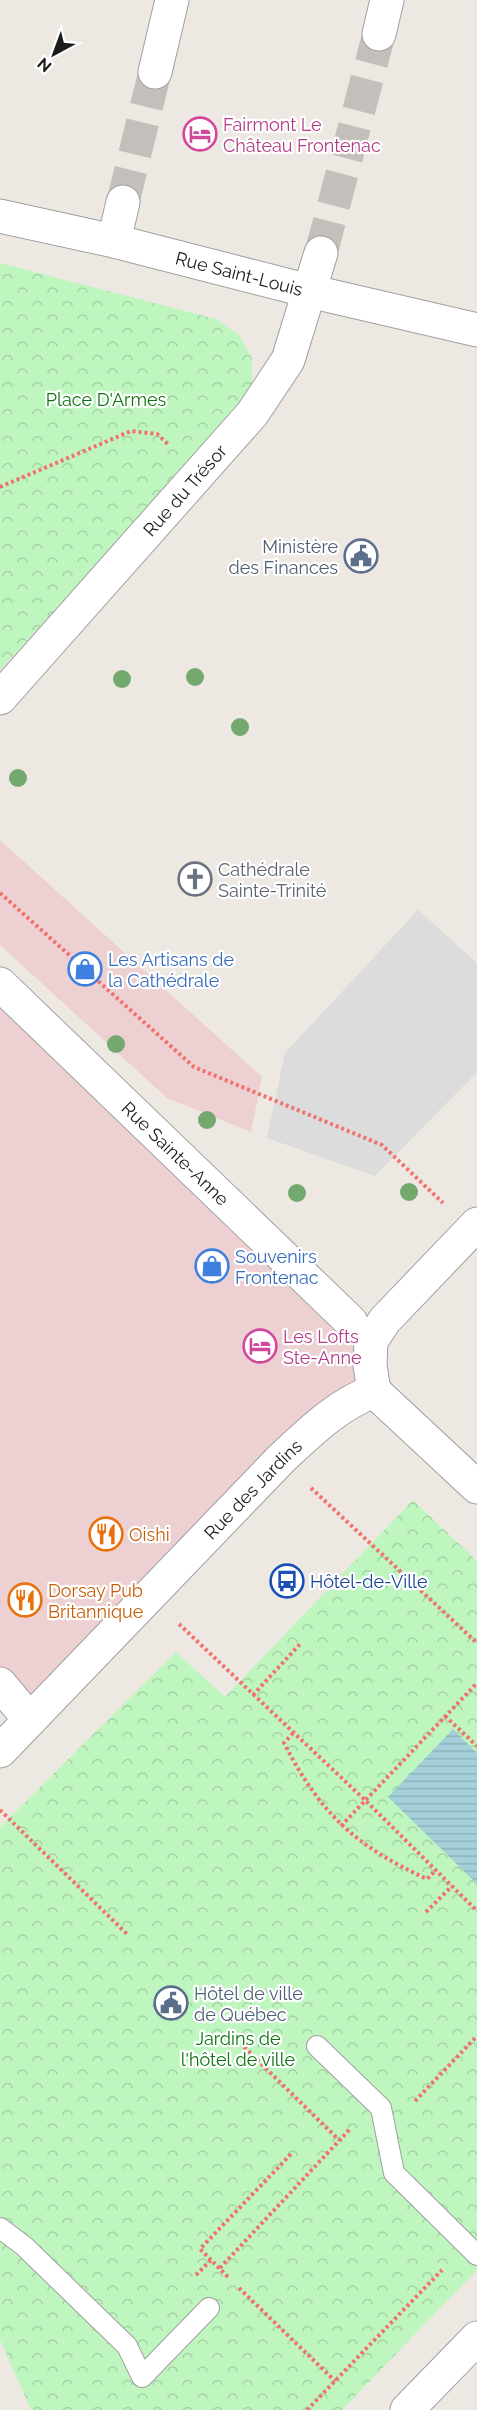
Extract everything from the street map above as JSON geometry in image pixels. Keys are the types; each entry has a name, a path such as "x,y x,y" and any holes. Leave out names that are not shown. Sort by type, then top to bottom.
{"street":[{"path":"155,72 172,0"},
{"path":"379,34 387,0"},
{"path":"114,241 123,202"},
{"name":"Rue Saint-Louis","path":"0,216 114,241 309,291 477,330"},
{"name":"Rue du Trésor","path":"0,698 252,414 288,360 321,253"},
{"name":"Rue Sainte-Anne","path":"0,984 351,1322"},
{"path":"474,1227 385,1320 371,1341 370,1365 374,1391 477,1487"},
{"name":"Rue des Jardins","path":"0,1751 281,1459 328,1416 355,1398 374,1391"},
{"path":"0,1684 30,1720"},
{"path":"407,2410 477,2338"}],"lane":[{"path":"317,2046 381,2108 394,2174 472,2250"},
{"path":"0,2228 24,2246 127,2346 142,2378 209,2308"}],"path":[{"path":"0,488 131,431 157,434 201,473"},
{"path":"0,892 194,1067 382,1145 474,1227"},
{"path":"281,1459 477,1643"},
{"path":"150,1595 252,1695 366,1801 477,1911"},
{"path":"252,1695 301,1643"},
{"path":"341,1826 477,1683"},
{"path":"445,1716 477,1746"},
{"path":"293,1733 284,1743 299,1773 341,1826 368,1848 406,1870 427,1879 436,1870"},
{"path":"0,1809 127,1934"},
{"path":"426,1912 452,1886"},
{"path":"426,2090 477,2036"},
{"path":"244,2047 339,2140"},
{"path":"220,2268 374,2103"},
{"path":"292,2153 200,2249 335,2381"},
{"path":"308,2410 335,2381 472,2250"},
{"path":"192,2279 211,2260"}],"shaded area":[{"name":"Les Artisans de la Cathédrale","path":"0,840 262,1077 251,1132 167,1098 0,945"},
{"path":"418,910 477,963 477,1072 375,1176 267,1138 285,1053"},
{"path":"0,984 371,1341 374,1391 30,1720 0,1683"}],"green space":[{"name":"Place D'Armes","path":"0,263 216,319 239,335 252,358 252,383 232,417 0,670"},
{"name":"Jardins de l'hôtel de ville","path":"413,1500 477,1561 477,2270 342,2410 31,2410 0,2340 0,1827 176,1652 225,1697"}],"water":[{"path":"453,1729 477,1753 477,1884 388,1797"}],"tunnel":[{"path":"321,253 379,34"},
{"path":"123,202 155,72"}],"place":[{"name":"Fairmont Le Château Frontenac","path":"200,134"},
{"name":"Ministère des Finances","path":"361,556"},
{"name":"Cathédrale Sainte-Trinité","path":"195,879"},
{"name":"Les Artisans de la Cathédrale","path":"85,969"},
{"name":"Souvenirs Frontenac","path":"212,1266"},
{"name":"Les Lofts Ste-Anne","path":"260,1346"},
{"name":"Oishi","path":"106,1534"},
{"name":"Hôtel-de-Ville","path":"287,1581"},
{"name":"Dorsay Pub Britannique","path":"25,1600"},
{"name":"Hôtel de ville de Québec","path":"171,2003"}]}
